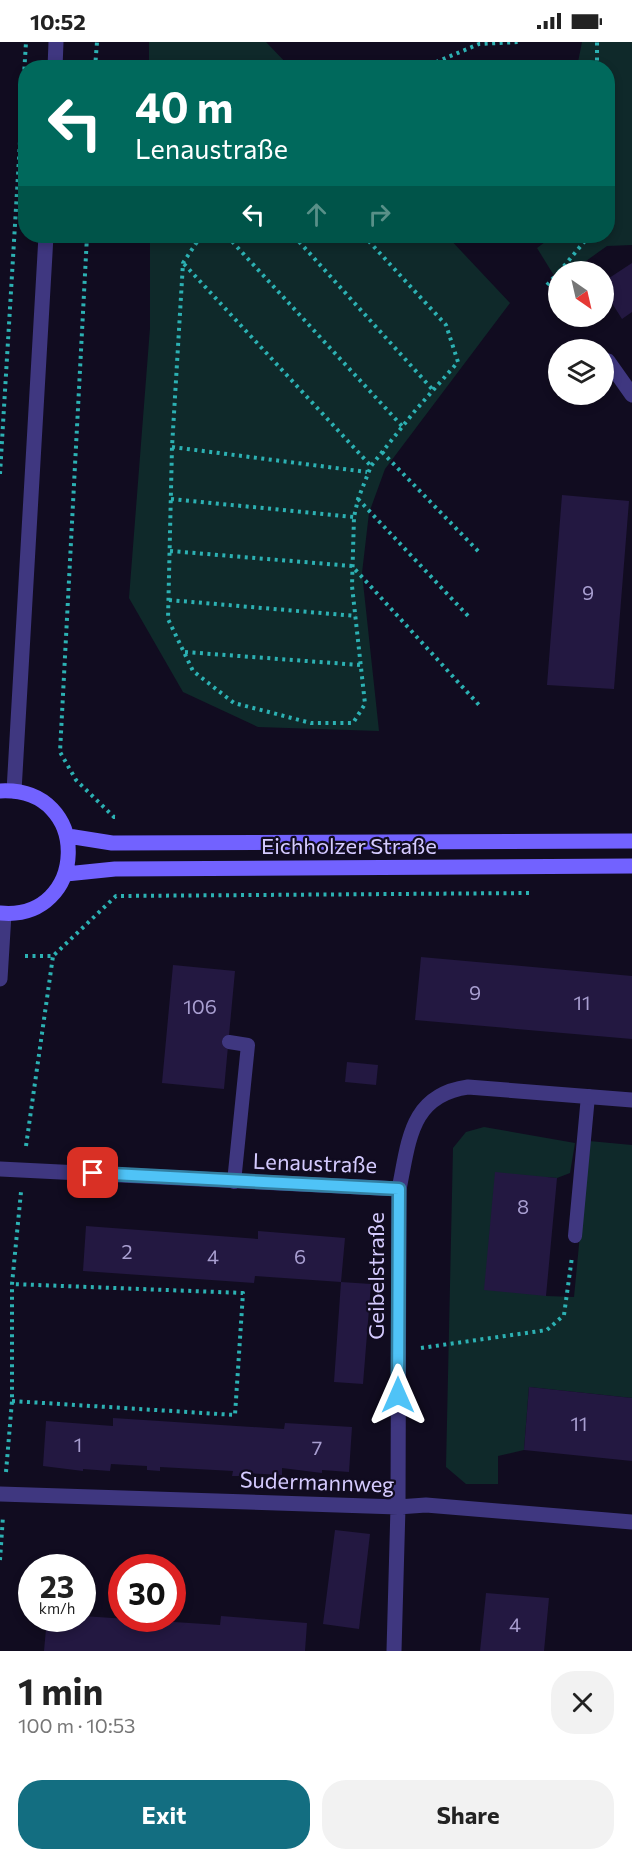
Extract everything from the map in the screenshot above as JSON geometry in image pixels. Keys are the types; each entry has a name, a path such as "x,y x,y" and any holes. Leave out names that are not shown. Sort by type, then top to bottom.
{"main road":[{"path":"2,913 30,910 45,901 57,889 66,874 69,856 68,836 62,823 47,805 28,794 7,791"},
{"name":"Eichholzer Straße","path":"68,836 112,843 632,841"},
{"name":"Eichholzer Straße","path":"66,874 114,869 632,866"}],"street":[{"path":"55,60 56,42"},
{"path":"7,791 46,243"},
{"path":"614,370 632,395"},
{"path":"0,979 2,913"},
{"name":"Lenaustraße","path":"0,1169 399,1189 411,1132 431,1100 447,1090 468,1087 632,1100"},
{"name":"Geibelstraße","path":"394,1651 398,1507 399,1189"},
{"name":"Sudermannweg","path":"2,1494 398,1507 426,1504 632,1522"}],"lane":[{"path":"229,1042 248,1045 234,1182"},
{"path":"575,1236 588,1096"}],"path":[{"path":"25,60 26,42"},
{"path":"95,60 96,42"},
{"path":"441,60 479,44 519,42"},
{"path":"597,42 597,60"},
{"path":"0,474 18,175"},
{"path":"87,243 60,752 76,780 91,796 114,817 125,817"},
{"path":"196,243 183,263 172,447 168,619 193,671 234,703 311,723 353,723 365,704 352,566 354,517 358,499 371,466 402,426 458,362 446,325 370,243"},
{"path":"233,243 402,426"},
{"path":"300,243 433,390"},
{"path":"568,261 584,243"},
{"path":"183,263 371,466"},
{"path":"172,447 368,472"},
{"path":"382,452 479,552"},
{"path":"171,499 354,517"},
{"path":"358,499 469,617"},
{"path":"170,551 352,566 479,705"},
{"path":"169,600 356,616"},
{"path":"184,652 360,665"},
{"path":"0,1560 2,1494 12,1401 12,1284 23,1169 53,956 116,896 537,893"},
{"path":"1,955 53,956"},
{"path":"399,1351 451,1346 547,1330 564,1315 575,1236"},
{"path":"12,1284 243,1293 235,1415 12,1401"}],"green space":[{"path":"149,42 266,42 283,60 149,60"},
{"path":"582,42 632,42 632,245 607,246 586,261 548,261 548,266 537,248 544,243 615,243 615,60 578,60"},
{"path":"150,243 454,243 510,303 385,469 369,513 362,573 379,731 258,727 183,692 129,598 150,328"},
{"path":"484,1127 575,1143 570,1173 557,1178 547,1177 546,1296 574,1297 589,1141 632,1145 632,1398 529,1387 524,1450 498,1456 498,1484 466,1484 446,1467 453,1148 466,1132"}],"building":[{"path":"632,263 632,312 622,319 614,306 614,275"},
{"path":"562,495 629,501 614,689 547,685"},
{"path":"421,957 632,976 632,1039 415,1020"},
{"path":"173,965 235,971 224,1089 162,1083"},
{"path":"347,1062 378,1065 376,1085 345,1082"},
{"path":"495,1172 557,1178 546,1296 484,1290"},
{"path":"86,1226 258,1239 258,1231 345,1238 341,1282 255,1276 254,1283 83,1271"},
{"path":"341,1282 371,1284 363,1384 334,1382"},
{"path":"529,1387 632,1398 632,1461 524,1450"},
{"path":"113,1418 284,1429 285,1423 352,1427 349,1472 322,1470 322,1473 282,1468 282,1475 246,1473 246,1476 232,1476 233,1471 160,1467 160,1471 147,1470 147,1466 111,1464 110,1471 83,1469 83,1471 43,1466 46,1421 113,1426"},
{"path":"335,1530 370,1534 359,1629 323,1624"},
{"path":"486,1593 549,1598 544,1651 480,1651"},
{"path":"221,1616 307,1623 305,1651 44,1651 46,1632 96,1632 96,1617 108,1618 108,1632 186,1632 186,1623 220,1625"}],"route":[{"path":"93,1173 399,1189 398,1395"}]}
